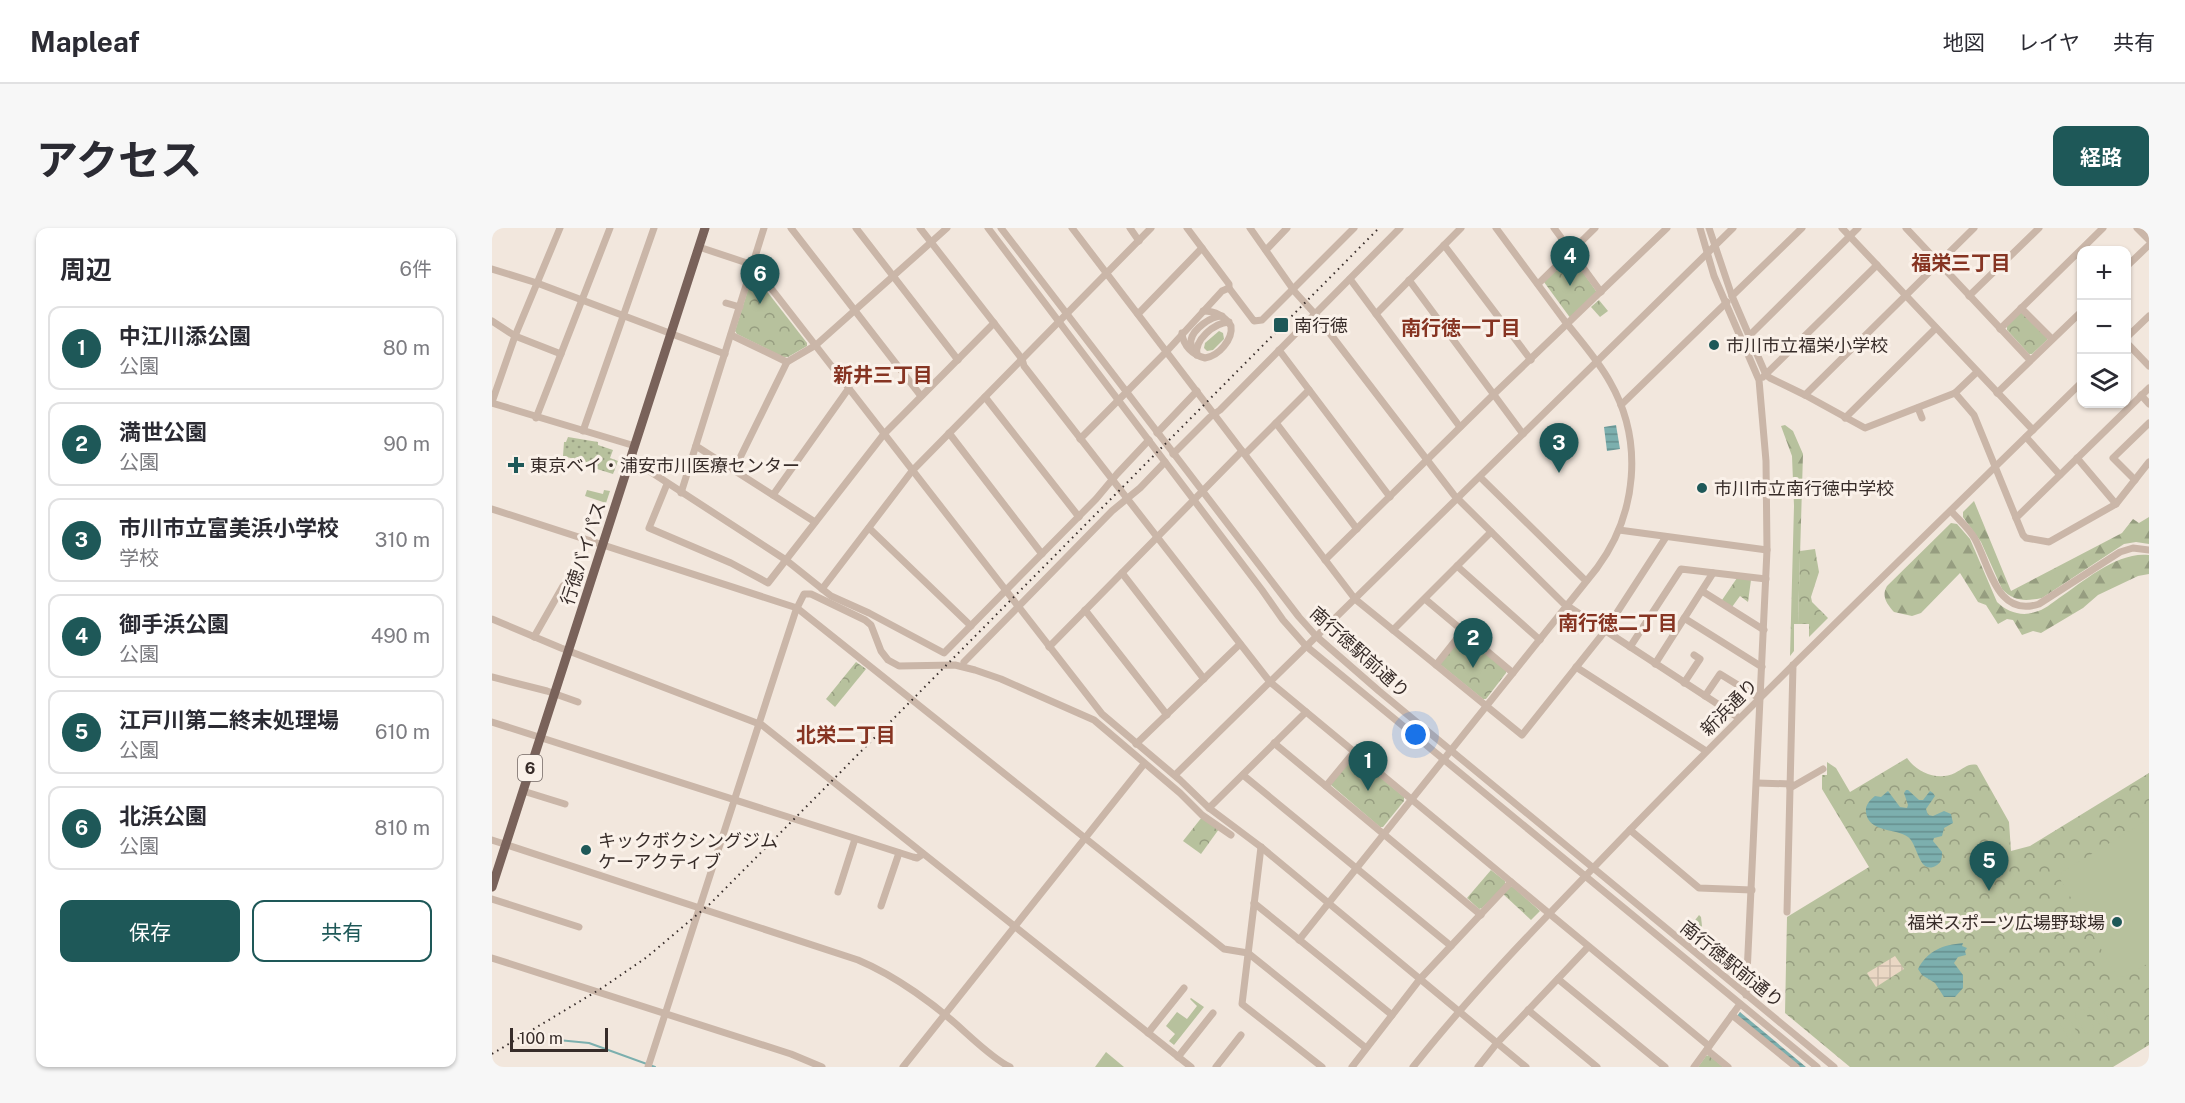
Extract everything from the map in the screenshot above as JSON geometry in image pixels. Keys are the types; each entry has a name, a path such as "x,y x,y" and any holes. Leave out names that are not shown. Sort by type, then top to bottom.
{"main road":[{"name":"行徳バイパス","path":"492,887 705,228"}],"street":[{"path":"560,228 515,336 492,403 635,446"},
{"path":"536,418 610,228"},
{"path":"583,431 654,228"},
{"path":"681,493 764,228"},
{"path":"791,228 921,396"},
{"path":"856,228 958,360"},
{"path":"920,228 1022,359 1024,366 1080,439 1270,682 1511,882 1728,1067"},
{"path":"734,470 787,362 816,345 947,228"},
{"name":"南行徳駅前通り","path":"987,228 1263,590 1283,620 1306,646 1817,1067"},
{"name":"南行徳駅前通り","path":"1001,228 1202,492 1316,636 1451,751 1834,1067"},
{"path":"1072,228 1355,598 1522,735 1605,631 1666,537"},
{"path":"1130,228 1139,241"},
{"path":"822,589 912,471 1151,228"},
{"path":"1187,228 1229,284 1228,288 1254,321 1262,320 1354,228"},
{"path":"1250,228 1293,289 1315,314 1457,499 1567,606 1738,718"},
{"path":"1266,250 1287,228"},
{"path":"1173,454 1210,417 1215,415 1400,228"},
{"path":"1376,314 1461,228"},
{"path":"1299,940 1606,555 1619,530 1628,503 1632,477 1630,438 1621,405 1611,383 1496,228"},
{"path":"1554,228 1601,292"},
{"path":"1538,284 1594,228"},
{"path":"1325,560 1667,228"},
{"path":"1700,228 1714,276 1760,381 1766,462 1766,579 1746,995"},
{"path":"1709,228 1732,296 1766,375 1805,394 1845,418 1867,428 1955,393 1977,372"},
{"path":"1174,775 1733,228"},
{"path":"1732,296 1802,228"},
{"path":"1842,228 2033,430"},
{"path":"1749,336 1858,228"},
{"path":"1906,228 2030,360"},
{"path":"1805,394 1974,228"},
{"path":"1969,296 2038,228"},
{"path":"2000,328 2103,228"},
{"path":"2137,228 2149,240"},
{"path":"1444,245 1531,360"},
{"path":"2131,263 2149,245"},
{"path":"699,247 753,265 1102,714 1209,808 1261,847 1526,1067"},
{"path":"1138,314 1202,248"},
{"path":"1760,381 1877,265"},
{"path":"492,269 537,283 725,354"},
{"path":"1350,279 1460,427"},
{"path":"1409,280 1523,434"},
{"path":"1080,439 1167,351 1222,291 1228,288"},
{"path":"1621,405 1727,302"},
{"path":"726,303 740,307"},
{"path":"2021,308 2052,339"},
{"path":"1167,351 1177,347 1205,358 1213,356 1230,339 1232,329 1229,322 1213,312 1203,311"},
{"path":"1193,353 1192,336 1210,318 1222,316"},
{"path":"1997,393 2077,316"},
{"path":"2131,336 2149,316"},
{"path":"492,321 515,336 561,354"},
{"path":"1193,353 1199,342 1217,325 1229,322"},
{"path":"667,484 649,528 731,563 768,583 884,434 994,323"},
{"path":"1845,418 1936,328"},
{"path":"1182,333 1184,343 1193,353"},
{"path":"731,335 787,362"},
{"path":"2131,345 2149,366"},
{"path":"1279,350 1390,497"},
{"name":"新浜通り","path":"1413,1067 1458,1011 1738,718 2077,387"},
{"path":"773,495 849,388"},
{"path":"2016,518 2149,388"},
{"path":"1049,647 1202,492 1309,390"},
{"path":"1157,433 1197,391"},
{"path":"1955,393 1974,414 2026,538 2049,542 2116,504 2149,462"},
{"path":"2141,395 2149,404"},
{"path":"985,397 1079,517"},
{"path":"1918,408 1922,418"},
{"path":"1276,423 1357,529"},
{"path":"2135,480 2113,458 2149,423"},
{"path":"949,433 1042,554"},
{"path":"2026,437 2060,475"},
{"path":"630,459 786,560 831,596 869,613 944,653 1079,517 1149,440"},
{"path":"696,446 815,522"},
{"path":"2077,458 2116,504"},
{"path":"964,662 1165,462"},
{"path":"1480,477 1586,581"},
{"path":"492,509 797,608 1224,949 1248,953 1366,1048"},
{"path":"1951,511 1974,537 2000,593 2009,602 2023,607 2039,604 2126,549 2149,550"},
{"path":"868,528 971,626"},
{"path":"1619,530 1767,550"},
{"path":"1394,630 1491,532"},
{"path":"1457,566 1540,640"},
{"path":"1630,647 1681,569 1766,579"},
{"path":"1122,573 1204,679"},
{"path":"1655,664 1713,573"},
{"path":"534,637 563,586"},
{"path":"1702,591 1764,630"},
{"path":"650,1063 797,608 804,594 811,594 866,620 871,625 888,660 899,666 955,665 975,670 1094,720 1180,793 1202,815 1231,835"},
{"path":"1425,598 1513,673"},
{"path":"1085,610 1167,715"},
{"path":"1684,618 1762,667"},
{"path":"492,619 759,724 1191,1067"},
{"path":"1436,665 1463,631"},
{"path":"1136,744 1240,644"},
{"path":"1684,683 1700,659 1694,655"},
{"path":"1787,912 1793,665"},
{"path":"1576,667 1706,751"},
{"path":"1705,696 1720,674 1760,697"},
{"path":"492,677 554,693 578,702"},
{"path":"1209,808 1306,712"},
{"path":"492,722 899,853 917,858 923,854"},
{"path":"1274,744 1481,915"},
{"path":"1326,786 1354,752"},
{"path":"903,1067 1144,764"},
{"path":"1757,783 1790,786 1823,769"},
{"path":"1243,775 1451,946"},
{"path":"523,791 565,804"},
{"path":"1630,830 1699,888 1752,890"},
{"path":"838,892 855,839"},
{"path":"492,840 858,960 893,978 1003,1064 1010,1067"},
{"path":"1261,847 1242,1004 1322,1067"},
{"path":"882,906 899,853"},
{"path":"1352,1067 1420,979 1511,882"},
{"path":"492,899 579,927"},
{"path":"1254,903 1392,1015"},
{"path":"1478,1067 1497,1043 1588,947"},
{"path":"492,958 791,1054 822,1067"},
{"path":"1558,979 1665,1067"},
{"path":"1148,1033 1184,988"},
{"path":"1694,1067 1740,1004"},
{"path":"1528,1010 1597,1067"},
{"path":"1179,1057 1214,1013"},
{"path":"1732,1015 1796,1067"},
{"path":"1216,1067 1241,1035"}],"green space":[{"path":"1569,258 1573,258 1596,291 1596,294 1571,319 1544,282"},
{"path":"755,276 807,343 807,346 788,357 783,357 735,331 752,277"},
{"path":"1599,300 1608,311 1600,317 1591,307"},
{"path":"2021,312 2047,337 2047,340 2032,354 2029,354 2007,330 2007,326"},
{"path":"1219,331 1223,333 1224,339 1213,350 1207,351 1204,348 1205,343"},
{"path":"1785,425 1793,431 1803,454 1798,624 1794,624 1794,651 1790,656 1794,506 1792,456 1781,426"},
{"path":"568,437 598,442 598,445 613,450 610,458 618,461 613,474 563,456 564,442"},
{"path":"587,490 603,494 604,490 610,491 606,503 585,496"},
{"path":"1974,501 2011,591 2122,533 2133,519 2139,523 2149,517 2149,544 2136,542 2124,544 2042,598 2025,600 2016,598 2002,589 1981,542 1963,517 1963,512"},
{"path":"1951,523 1957,524 1970,539 1997,602 2015,613 2025,614 2042,610 2090,576 2113,562 2125,558 2149,555 2149,574 2138,576 2098,595 2083,608 2041,633 2033,631 2022,635 2013,620 2007,619 1998,624 1986,605 1978,602 1960,573 1921,613 1912,616 1894,612 1885,597 1887,586"},
{"path":"1815,549 1819,572 1811,597 1812,602 1828,618 1809,637 1809,624 1798,624 1800,551"},
{"path":"1737,578 1751,580 1748,602 1740,596 1732,607 1722,600"},
{"path":"1462,635 1465,635 1506,670 1486,699 1483,699 1441,665 1440,662"},
{"path":"856,662 866,669 835,707 826,699"},
{"path":"1352,757 1356,757 1404,797 1404,801 1383,827 1380,827 1331,785"},
{"path":"1907,758 1916,768 1935,776 1948,775 1968,766 1977,765 2009,822 2011,851 2030,846 2149,773 2149,1045 2113,1067 1850,1067 1785,1013 1787,917 1869,867 1822,789 1822,775 1827,775 1827,762 1836,768 1850,792"},
{"path":"1202,817 1219,829 1201,854 1183,841"},
{"name":"福栄スポーツ広場野球場","path":"2149,819 2149,963 2125,977 2117,976 2061,881 2062,872"},
{"path":"1491,870 1505,881 1505,885 1479,909 1467,898"},
{"path":"1513,887 1540,911 1531,920 1503,894"},
{"path":"1699,915 1702,926 1692,937 1686,932"},
{"path":"1191,998 1204,1007 1174,1045 1169,1041 1175,1034 1166,1026 1177,1012 1187,1019 1197,1006"},
{"path":"2097,1000 2109,1020 2100,1025 2088,1006"},
{"path":"2083,1009 2095,1029 2086,1034 2074,1014"},
{"path":"2068,1017 2080,1037 2071,1042 2059,1022"},
{"path":"1106,1052 1124,1067 1095,1067"},
{"path":"1709,1055 1723,1067 1698,1067"}],"shaded area":[{"path":"1895,956 1904,969 1876,987 1867,973"}],"water":[{"path":"1616,425 1620,449 1607,451 1604,427"},
{"path":"1906,790 1919,800 1923,800 1930,791 1933,793 1935,796 1926,809 1928,815 1933,816 1944,811 1951,814 1953,823 1944,828 1942,836 1934,838 1933,841 1942,852 1942,856 1939,864 1931,868 1926,867 1923,863 1908,837 1877,827 1868,819 1866,809 1868,803 1875,796 1881,797 1888,791 1900,807 1907,808 1904,793"},
{"path":"1963,943 1962,946 1967,948 1966,955 1958,957 1954,963 1963,975 1963,988 1955,997 1944,997 1935,983 1922,975 1918,969 1931,953 1949,945"},
{"path":"1740,1012 1806,1067 1799,1067 1737,1016"}],"waterway":[{"path":"558,1040 589,1043 655,1067"}],"railway":[{"path":"492,1054 602,988 647,957 711,903 1379,228"}],"place":[{"name":"御手浜公園","path":"1570,286"},
{"name":"北浜公園","path":"760,304"},
{"name":"南行徳","path":"1281,325"},
{"name":"市川市立福栄小学校","path":"1714,345"},
{"name":"東京ベイ・浦安市川医療センター","path":"516,465"},
{"name":"市川市立富美浜小学校","path":"1559,473"},
{"name":"市川市立南行徳中学校","path":"1702,488"},
{"name":"満世公園","path":"1473,668"},
{"name":"中江川添公園","path":"1368,791"},
{"name":"キックボクシングジム ケーアクティブ","path":"586,850"},
{"name":"江戸川第二終末処理場","path":"1989,891"},
{"name":"福栄スポーツ広場野球場","path":"2117,922"}],"district":[{"name":"福栄三丁目","path":"1961,263"},
{"name":"南行徳一丁目","path":"1461,328"},
{"name":"新井三丁目","path":"883,375"},
{"name":"南行徳二丁目","path":"1618,623"},
{"name":"北栄二丁目","path":"846,735"}]}
